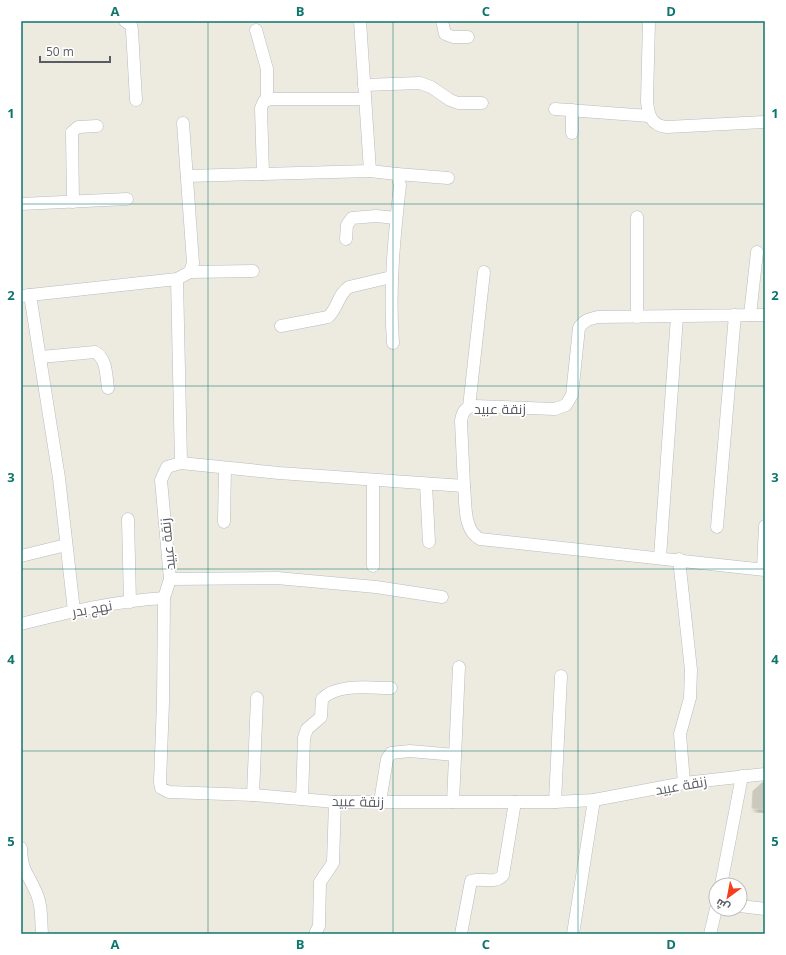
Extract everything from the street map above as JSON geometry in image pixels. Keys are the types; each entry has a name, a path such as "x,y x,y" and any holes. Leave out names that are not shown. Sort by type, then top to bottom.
{"street":[{"path":"125,21 131,26 132,30 136,100"},
{"path":"360,21 370,171"},
{"path":"442,21 445,34 453,37 468,37"},
{"path":"649,21 647,101 649,116 656,124 663,127 765,122"},
{"path":"256,30 267,69 267,100"},
{"path":"364,85 420,83 431,87 450,100 458,103 482,102"},
{"path":"263,174 261,108 264,101 365,99"},
{"path":"555,109 649,116"},
{"path":"572,110 572,132"},
{"path":"183,123 193,263 190,272"},
{"path":"72,202 72,132 78,127 97,126"},
{"path":"187,176 370,171 448,178"},
{"path":"392,343 390,307 396,218 400,185 397,174"},
{"path":"21,204 127,199"},
{"path":"346,239 347,225 352,218 376,216 396,218"},
{"path":"637,317 638,217"},
{"path":"750,315 757,252"},
{"path":"74,611 59,478 41,357 26,295 177,279 190,272 253,271"},
{"path":"469,407 484,272"},
{"path":"281,326 328,317 333,313 344,290 349,287 392,278"},
{"path":"177,279 181,463 373,480 464,486"},
{"path":"717,527 735,315"},
{"name":"زنقة عبيد","path":"764,570 679,559 480,539 474,536 468,528 464,486 461,421 464,412 469,407 555,409 562,407 569,401 572,395 577,335 582,322 598,317 765,315"},
{"path":"660,557 677,316"},
{"path":"41,357 95,352 101,355 104,361 108,388"},
{"name":"زنقة عبيد","path":"181,463 167,467 160,480 170,579 164,598 161,788 169,792 254,795 335,802 555,802 594,800 684,783 765,774"},
{"path":"224,522 226,468"},
{"path":"373,480 374,566"},
{"path":"426,484 429,542"},
{"path":"128,519 130,602"},
{"path":"764,570 765,526"},
{"path":"21,556 66,545"},
{"path":"679,559 691,670 690,698 680,734 684,783"},
{"path":"170,579 277,578 376,587 442,597"},
{"name":"نهج بدر","path":"21,624 74,611 164,598"},
{"path":"453,802 459,667"},
{"path":"555,802 561,676"},
{"path":"302,799 304,738 307,729 317,722 320,717 322,699 328,693 356,688 391,688"},
{"path":"254,795 257,698"},
{"path":"380,802 387,759 391,754 410,751 455,755"},
{"path":"723,877 742,776"},
{"path":"573,934 594,800"},
{"path":"315,934 319,926 320,882 333,863 335,802"},
{"path":"461,934 471,881 500,879 503,875 515,802"},
{"path":"21,848 24,879 36,891 41,914 42,934"},
{"path":"748,907 765,909"},
{"path":"710,934 714,917"}],"building":[{"path":"765,782 765,810 752,808 753,791"}]}
